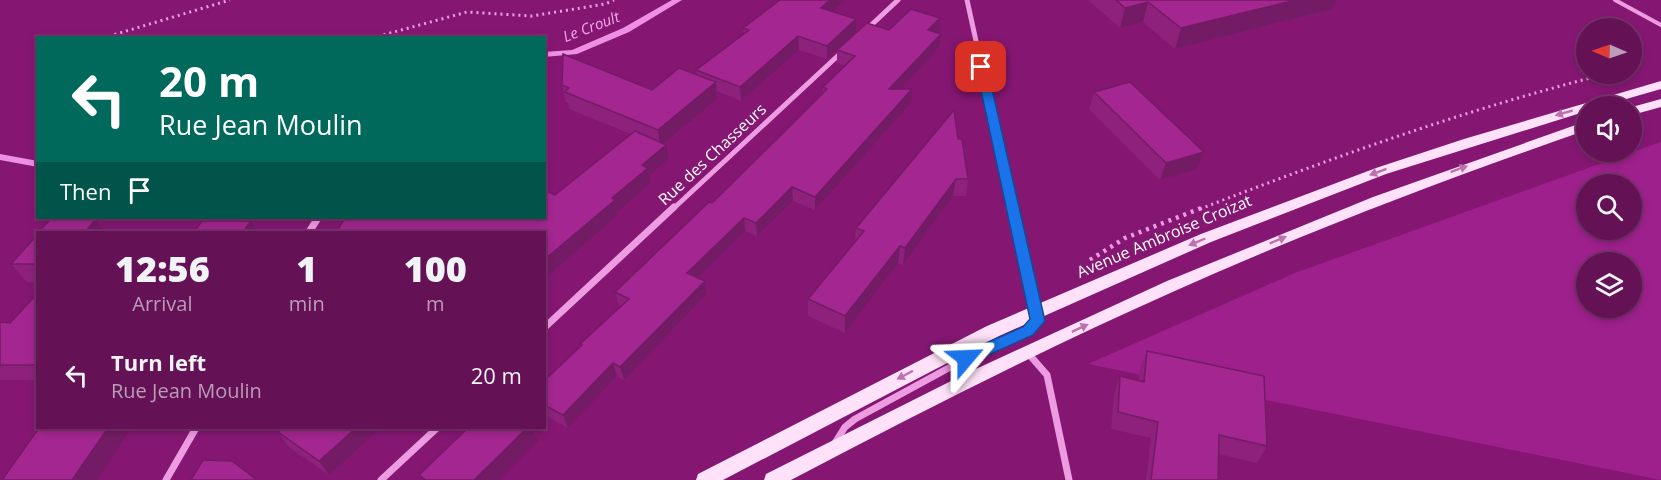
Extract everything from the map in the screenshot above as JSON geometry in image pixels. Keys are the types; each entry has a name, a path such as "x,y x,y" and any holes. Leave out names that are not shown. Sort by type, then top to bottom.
{"main road":[{"name":"Avenue Ambroise Croizat","path":"705,480 913,371 1036,312 1206,238 1381,171 1479,138 1661,85"},
{"path":"1642,108 1661,103"},
{"path":"773,480 1027,352 1234,258 1391,195 1576,129"}],"street":[{"path":"863,32 898,0"},
{"path":"832,450 845,427 855,418 978,352 1028,331 1038,321 967,0"},
{"name":"Rue des Chasseurs","path":"546,326 846,48"},
{"path":"1027,352 1047,375 1069,480"},
{"path":"166,480 195,429"},
{"path":"381,480 436,429"}],"lane":[{"path":"1615,0 1661,25"}],"path":[{"path":"110,36 227,0"},
{"path":"379,36 467,12 532,16 605,4 614,0"}],"shaded area":[{"path":"1661,142 1661,480 1088,364 1295,273 1605,162 1642,162 1642,149"}],"building":[{"path":"780,0 830,0 821,8 856,19 827,46 798,36 740,87 696,70 749,30 743,28"},
{"path":"1116,0 1296,0 1181,28 1148,2 1125,8"},
{"path":"911,9 940,18 928,30 941,34 889,89 912,89 815,197 792,187 756,223 744,218 687,273 705,281 620,367 613,363 563,415 546,406 546,379 629,299 615,292 709,202 712,203 827,89 823,87 855,56 837,50 867,23 889,30"},
{"path":"563,54 652,90 679,68 716,82 658,130 565,92 569,88 562,85"},
{"path":"1130,82 1204,152 1166,163 1094,92"},
{"path":"954,110 958,139 962,139 968,179 956,179 905,248 900,246 845,316 808,299 864,231 856,228"},
{"path":"635,131 666,145 642,165 648,168 612,198 615,200 546,258 546,231 326,231 328,228 339,228 344,219 546,219 546,191 555,195"},
{"path":"50,220 95,220 86,231 39,231"},
{"path":"202,221 251,221 244,231 195,231"},
{"path":"36,236 36,264 11,264"},
{"path":"36,295 36,365 0,365 0,322 10,323"},
{"path":"1147,351 1264,376 1267,446 1219,435 1218,480 1151,480 1158,422 1118,412 1120,376 1144,382"},
{"path":"38,429 107,429 72,480 2,480"},
{"path":"281,429 355,429 319,461 278,432"},
{"path":"467,429 526,429 474,480 426,480 419,475"},
{"path":"203,460 232,461 257,480 191,480"}],"waterway":[{"name":"Le Croult","path":"546,55 574,52 626,30 678,0"},
{"name":"Le Croult","path":"0,157 36,164"}],"route":[{"path":"966,358 1028,331 1038,321 981,67"}]}
